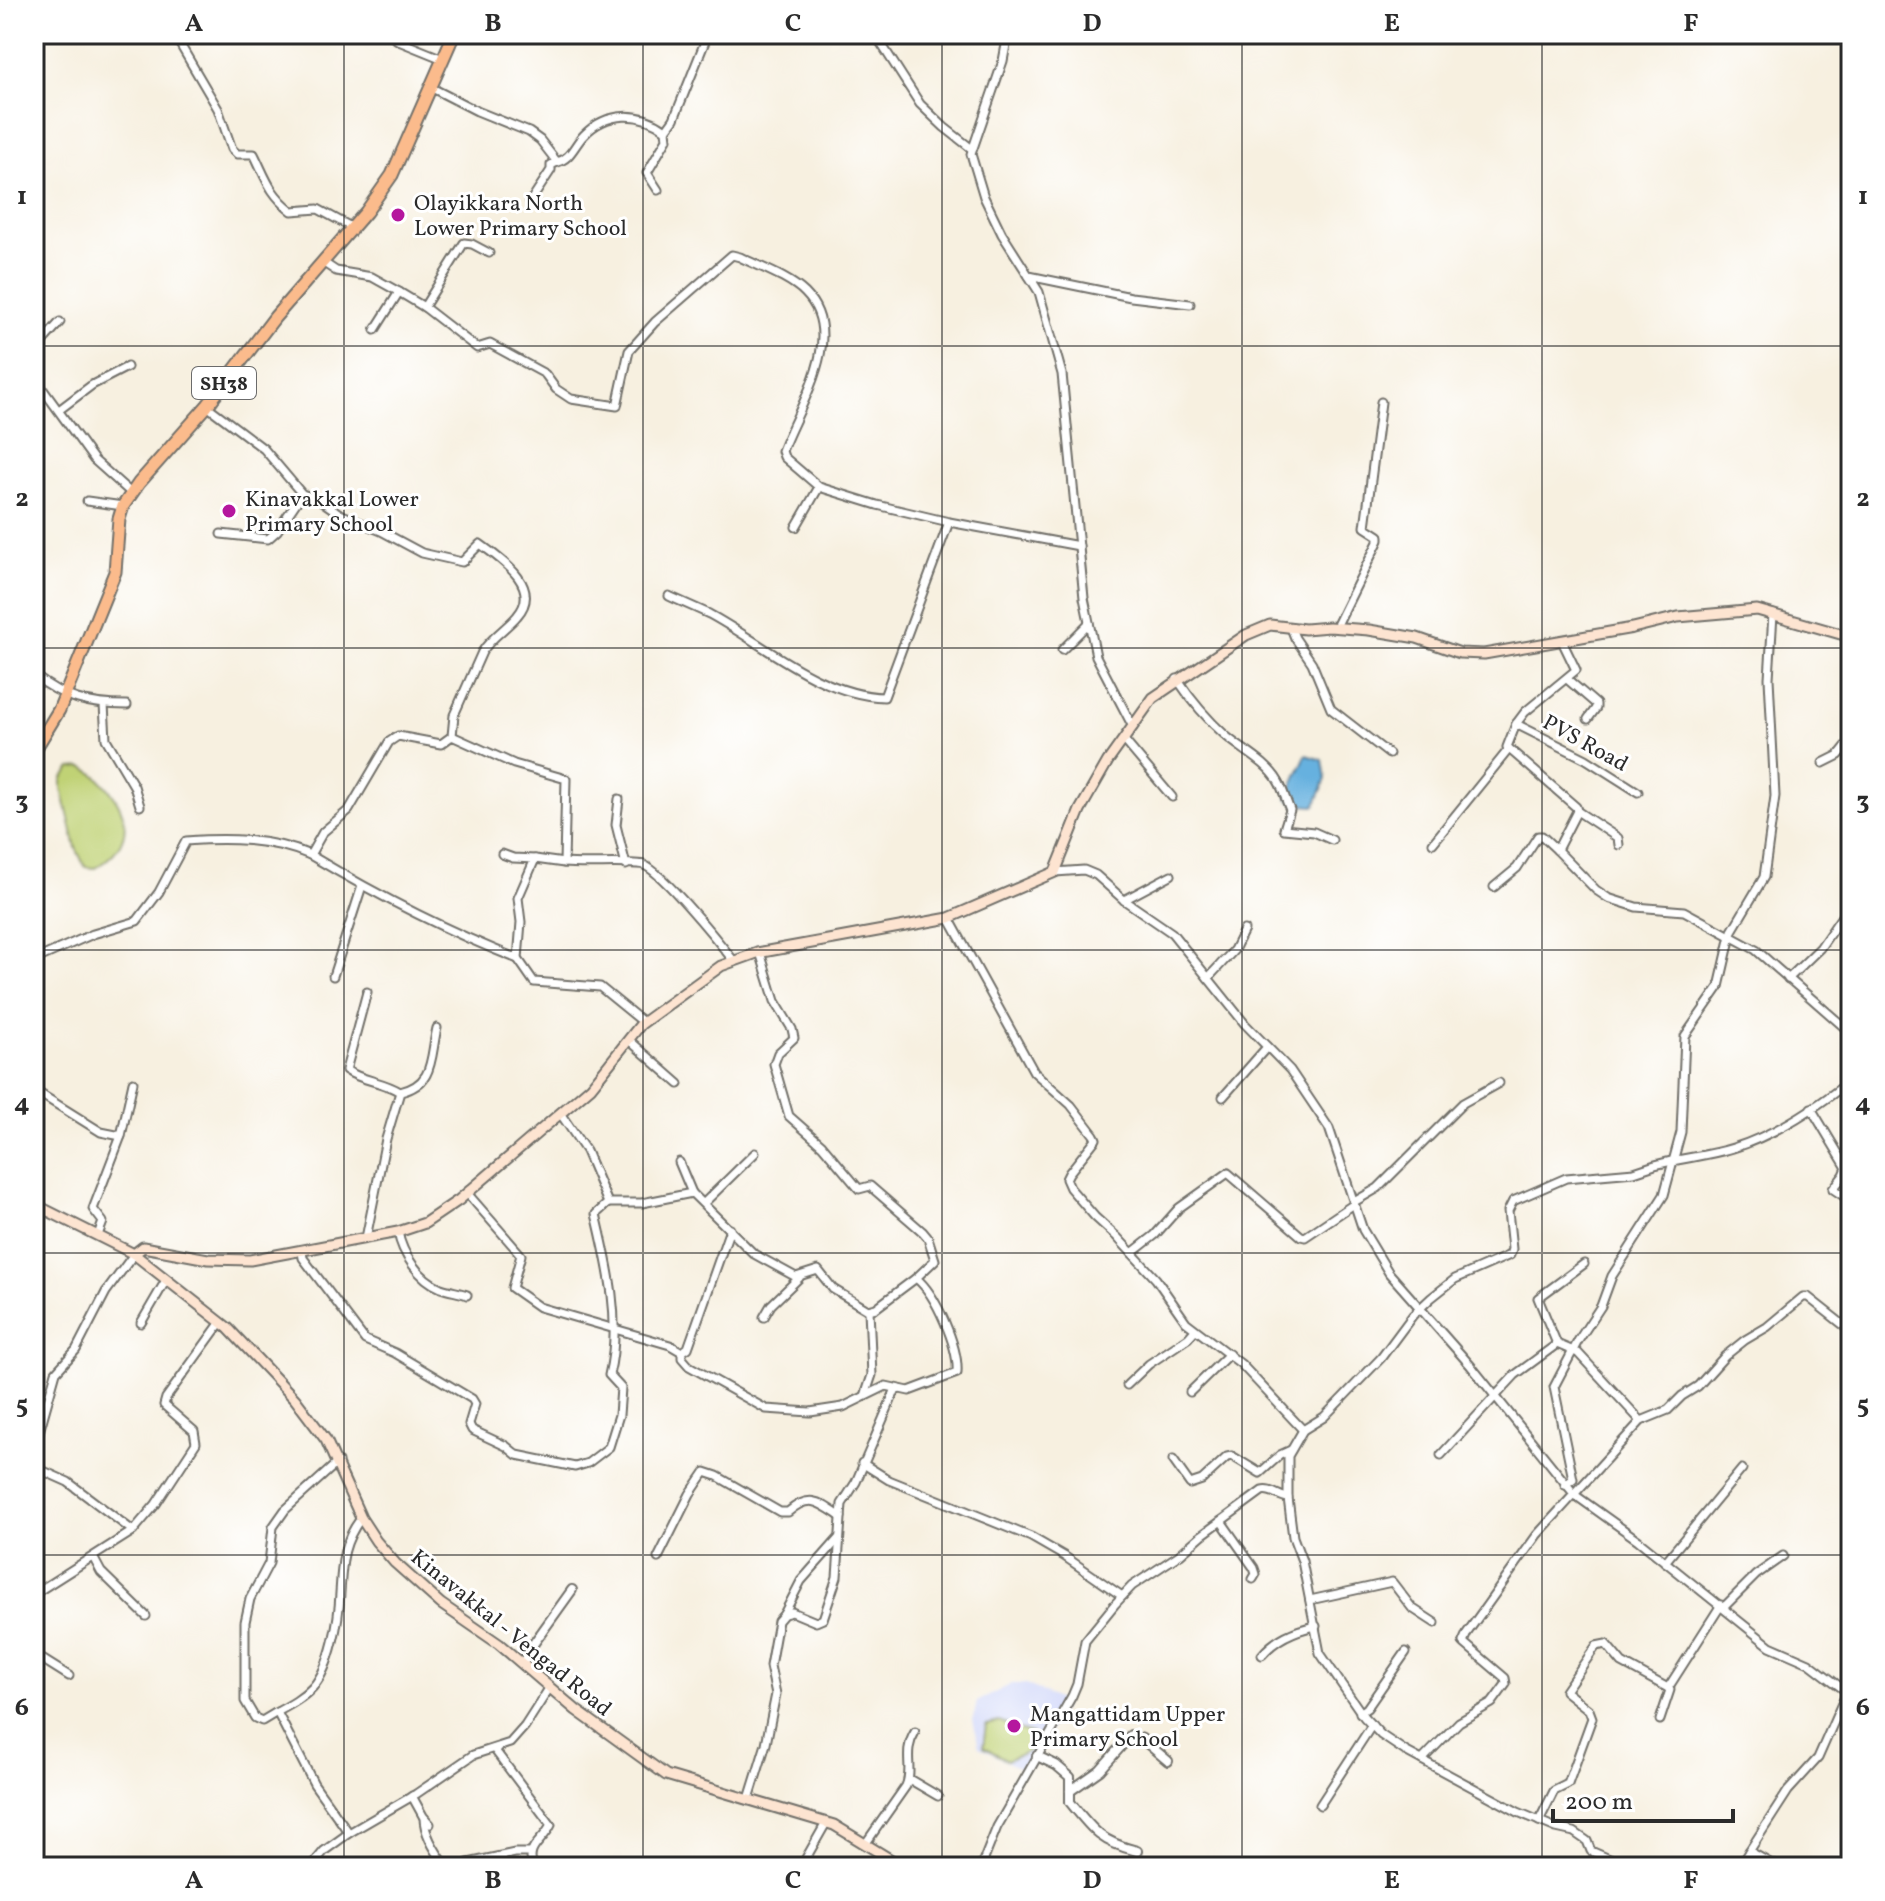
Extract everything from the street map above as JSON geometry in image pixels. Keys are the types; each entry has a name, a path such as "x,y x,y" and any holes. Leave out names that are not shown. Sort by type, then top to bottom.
{"main road":[{"name":"SH38","path":"34,751 52,725 115,572 119,519 123,506 207,406 275,317 353,228 392,175 454,34"},
{"path":"134,1254 143,1247 208,1259 250,1260 398,1232 433,1218 467,1193 591,1087 643,1022 721,966 760,952 949,918 1055,872 1080,810 1153,698 1246,635 1270,625 1369,630 1417,638 1460,653 1484,654 1678,617 1757,610 1851,637"},
{"name":"Kinavakkal - Vengad Road","path":"34,1204 134,1254 221,1322 295,1399 326,1440 361,1518 395,1563 441,1604 499,1644 576,1710 666,1775 826,1823 866,1843 903,1867"}],"street":[{"path":"174,34 218,109 232,149 237,154 254,154 266,184 292,211 318,209 353,228"},
{"path":"388,34 443,59"},
{"path":"658,190 647,173 667,139 666,130 708,34"},
{"path":"875,34 920,104 972,149"},
{"path":"1008,34 1003,61 971,154 984,197 1039,292 1062,374 1084,598 1096,656 1133,727"},
{"path":"430,87 477,111 529,132 540,140 557,162"},
{"path":"530,202 551,170 551,165 569,156 595,125 623,115 654,122 666,130"},
{"path":"424,307 464,243 489,253"},
{"path":"324,263 336,271 372,277 424,307 477,348 490,344 545,374 563,395 571,399 617,406 629,351 655,322 707,276 732,255 740,257 791,283 816,306 822,337 817,371 782,451 784,457 819,487 949,522 1079,546"},
{"path":"1029,276 1131,297 1190,304"},
{"path":"375,330 399,292"},
{"path":"34,351 60,322"},
{"path":"59,410 92,385 127,367"},
{"path":"34,377 94,460 131,493"},
{"path":"1336,627 1379,540 1379,536 1365,527 1381,402"},
{"path":"207,406 264,449 302,494 320,500 340,514 422,553 462,562 480,544 505,562 521,582 527,596 518,615 487,643 482,652 454,715 452,736 441,744 398,736 389,742 349,810 323,832 310,855"},
{"path":"796,527 819,487"},
{"path":"221,534 268,539 302,494"},
{"path":"87,501 123,506"},
{"path":"669,596 709,615 809,675 858,692 884,697 949,522"},
{"path":"1565,1485 1573,1479 1554,1387 1601,1306 1612,1276 1664,1195 1681,1132 1685,1036 1719,987 1731,937 1764,877 1775,796 1769,678 1773,614"},
{"path":"1062,650 1089,623"},
{"path":"1291,628 1312,663 1331,709 1389,754"},
{"path":"1562,641 1576,670 1536,701 1516,724 1507,747 1577,811 1618,838 1619,845"},
{"path":"34,675 65,696 104,705 127,705"},
{"path":"1177,679 1190,699 1225,735 1254,757 1280,783 1290,810 1284,829 1314,832 1332,840"},
{"name":"PVS Road","path":"1567,679 1596,704 1588,719"},
{"path":"104,705 106,739 134,786 140,806"},
{"name":"PVS Road","path":"1516,724 1586,759 1638,792"},
{"path":"452,736 514,764 566,779 564,863"},
{"path":"1124,740 1172,797"},
{"path":"1823,763 1839,755 1851,740"},
{"path":"1433,843 1509,749"},
{"path":"619,799 616,825 626,865"},
{"path":"1557,850 1577,811"},
{"path":"1494,887 1517,868 1538,836 1542,836 1608,898 1636,907 1684,911 1756,950 1851,1033"},
{"path":"34,960 93,934 137,921 159,892 186,841 213,839 275,843 310,855 362,886 463,937 518,959 534,982 600,987 643,1022"},
{"path":"502,854 564,863 643,864 712,933 733,960"},
{"path":"518,959 521,922 518,898 535,859"},
{"path":"1055,872 1084,870 1096,875 1124,900 1172,933 1267,1047 1290,1070 1329,1128 1363,1230 1389,1273 1421,1306 1565,1485 1770,1646 1809,1663 1849,1692 1818,1758 1788,1791 1739,1867"},
{"path":"1124,900 1171,875"},
{"path":"333,976 362,886"},
{"path":"1788,979 1820,948 1851,903"},
{"path":"949,918 1034,1072 1071,1105 1096,1139 1066,1179 1070,1188 1156,1279 1186,1322 1229,1354 1303,1430"},
{"path":"1208,978 1234,950 1244,930"},
{"path":"760,952 775,1001 794,1038 778,1053 774,1064 789,1116 822,1145 859,1189 870,1186 928,1238 935,1260 916,1278 869,1310 833,1289 818,1270 799,1278 771,1305 764,1317"},
{"path":"367,992 346,1070 351,1074 387,1083 400,1092 416,1088 426,1078 437,1028"},
{"path":"630,1041 679,1084"},
{"path":"1223,1097 1267,1047"},
{"path":"1628,1867 1591,1851 1587,1841 1574,1832 1539,1821 1422,1760 1381,1735 1360,1713 1320,1653 1302,1561 1293,1537 1288,1498 1288,1456 1303,1430 1324,1417 1381,1358 1421,1306 1455,1279 1510,1255 1508,1211 1513,1201 1566,1178 1634,1172 1751,1142 1811,1108 1851,1080"},
{"path":"98,1235 103,1222 92,1214 121,1136 133,1082"},
{"path":"1132,1253 1155,1235 1179,1208 1228,1173 1296,1233 1305,1237 1378,1188 1463,1103 1499,1083"},
{"path":"34,1090 101,1132 121,1136"},
{"path":"366,1238 386,1139 400,1092"},
{"path":"1811,1108 1847,1168 1833,1189 1851,1201"},
{"path":"560,1113 586,1151 608,1203"},
{"path":"704,1203 755,1153"},
{"path":"679,1162 692,1193 754,1254 799,1278"},
{"path":"467,1193 521,1255 512,1288 516,1292 539,1307 614,1330 629,1331 682,1352"},
{"path":"302,1251 303,1258 365,1340 400,1356 472,1399 475,1404 469,1424 472,1430 506,1446 517,1455 575,1467 588,1463 609,1447 615,1434 622,1393 609,1375 614,1330 607,1263 596,1214 608,1203 642,1203 692,1193"},
{"path":"682,1352 688,1348 730,1229"},
{"path":"398,1232 401,1245 413,1265 428,1279 441,1288 467,1295"},
{"path":"34,1450 56,1372 76,1350 106,1292 134,1254"},
{"path":"1584,1264 1538,1298 1557,1344 1578,1353 1641,1421"},
{"path":"682,1352 682,1358 689,1366 766,1409 810,1412 843,1407 886,1386 912,1390 919,1385 953,1376 958,1371 936,1303 916,1278"},
{"path":"141,1323 166,1280"},
{"path":"1422,1760 1459,1722 1492,1703 1506,1684 1505,1678 1463,1642 1497,1589 1537,1535 1641,1421 1668,1410 1698,1386 1725,1356 1803,1297 1808,1297 1851,1331"},
{"path":"865,1396 872,1375 869,1310"},
{"path":"34,1594 133,1531 156,1504 196,1443 194,1431 164,1405 166,1398 221,1322"},
{"path":"1127,1385 1149,1364 1195,1330"},
{"path":"1441,1455 1515,1375 1557,1344"},
{"path":"1190,1392 1229,1354"},
{"path":"784,1614 795,1613 816,1622 823,1619 837,1577 842,1504 899,1389"},
{"path":"1173,1460 1190,1484 1202,1480 1227,1457 1232,1456 1260,1473 1291,1449"},
{"path":"34,1462 39,1469 68,1482 133,1531"},
{"path":"338,1462 285,1510 273,1527 269,1563 250,1599 245,1622 245,1701 255,1718 262,1721 305,1695 316,1684 335,1632 340,1567 350,1533 361,1518"},
{"path":"862,1463 889,1480 1031,1537 1122,1596"},
{"path":"1665,1562 1742,1469"},
{"path":"658,1558 690,1494 705,1472 780,1512 788,1512 800,1501 809,1500 828,1507 841,1517"},
{"path":"981,1867 997,1827 1077,1684 1085,1641 1122,1596 1262,1491 1269,1490 1288,1498"},
{"path":"1221,1521 1254,1568 1256,1574 1253,1579"},
{"path":"749,1799 774,1704 776,1688 770,1658 778,1621 801,1581 839,1538"},
{"path":"1668,1688 1722,1606 1756,1575 1783,1556"},
{"path":"93,1557 101,1572 146,1616"},
{"path":"1310,1600 1392,1582 1412,1608 1435,1623"},
{"path":"523,1664 529,1650 572,1590"},
{"path":"1262,1655 1295,1630 1316,1626"},
{"path":"1539,1821 1554,1791 1568,1784 1589,1729 1592,1714 1565,1691 1596,1646 1606,1644 1622,1663 1670,1690 1660,1720"},
{"path":"1360,1713 1367,1708 1406,1652"},
{"path":"34,1667 42,1659 69,1676"},
{"path":"311,1867 324,1851 349,1833 473,1755 510,1743 550,1687"},
{"path":"277,1712 314,1784 349,1833"},
{"path":"1320,1805 1372,1725"},
{"path":"866,1843 889,1814 909,1779 907,1759 915,1732"},
{"path":"1070,1791 1100,1770 1131,1735 1142,1739 1168,1761"},
{"path":"494,1749 551,1825 530,1853 533,1867"},
{"path":"1037,1756 1067,1773 1072,1782 1070,1802 1107,1841 1137,1851"},
{"path":"909,1779 938,1796"},
{"path":"412,1796 427,1821 424,1825 435,1849 447,1867"},
{"path":"801,1867 826,1823"},
{"path":"1749,1851 1777,1867"},
{"path":"468,1863 530,1853"}],"shaded area":[{"name":"Mangattidam Upper Primary School","path":"1012,1684 1026,1684 1065,1703 1023,1770 979,1747 973,1720 977,1702"}],"green space":[{"path":"83,767 108,788 124,820 120,845 96,868 85,867 76,848 62,789 62,779 71,768"},
{"path":"999,1722 1032,1734 1038,1742 1036,1748 1007,1760 983,1747 986,1725"}],"water":[{"path":"1306,755 1323,760 1326,779 1315,806 1300,805 1287,798"}],"place":[{"name":"Olayikkara North Lower Primary School","path":"398,215"},
{"name":"Kinavakkal Lower Primary School","path":"229,511"},
{"name":"Mangattidam Upper Primary School","path":"1014,1726"}]}
